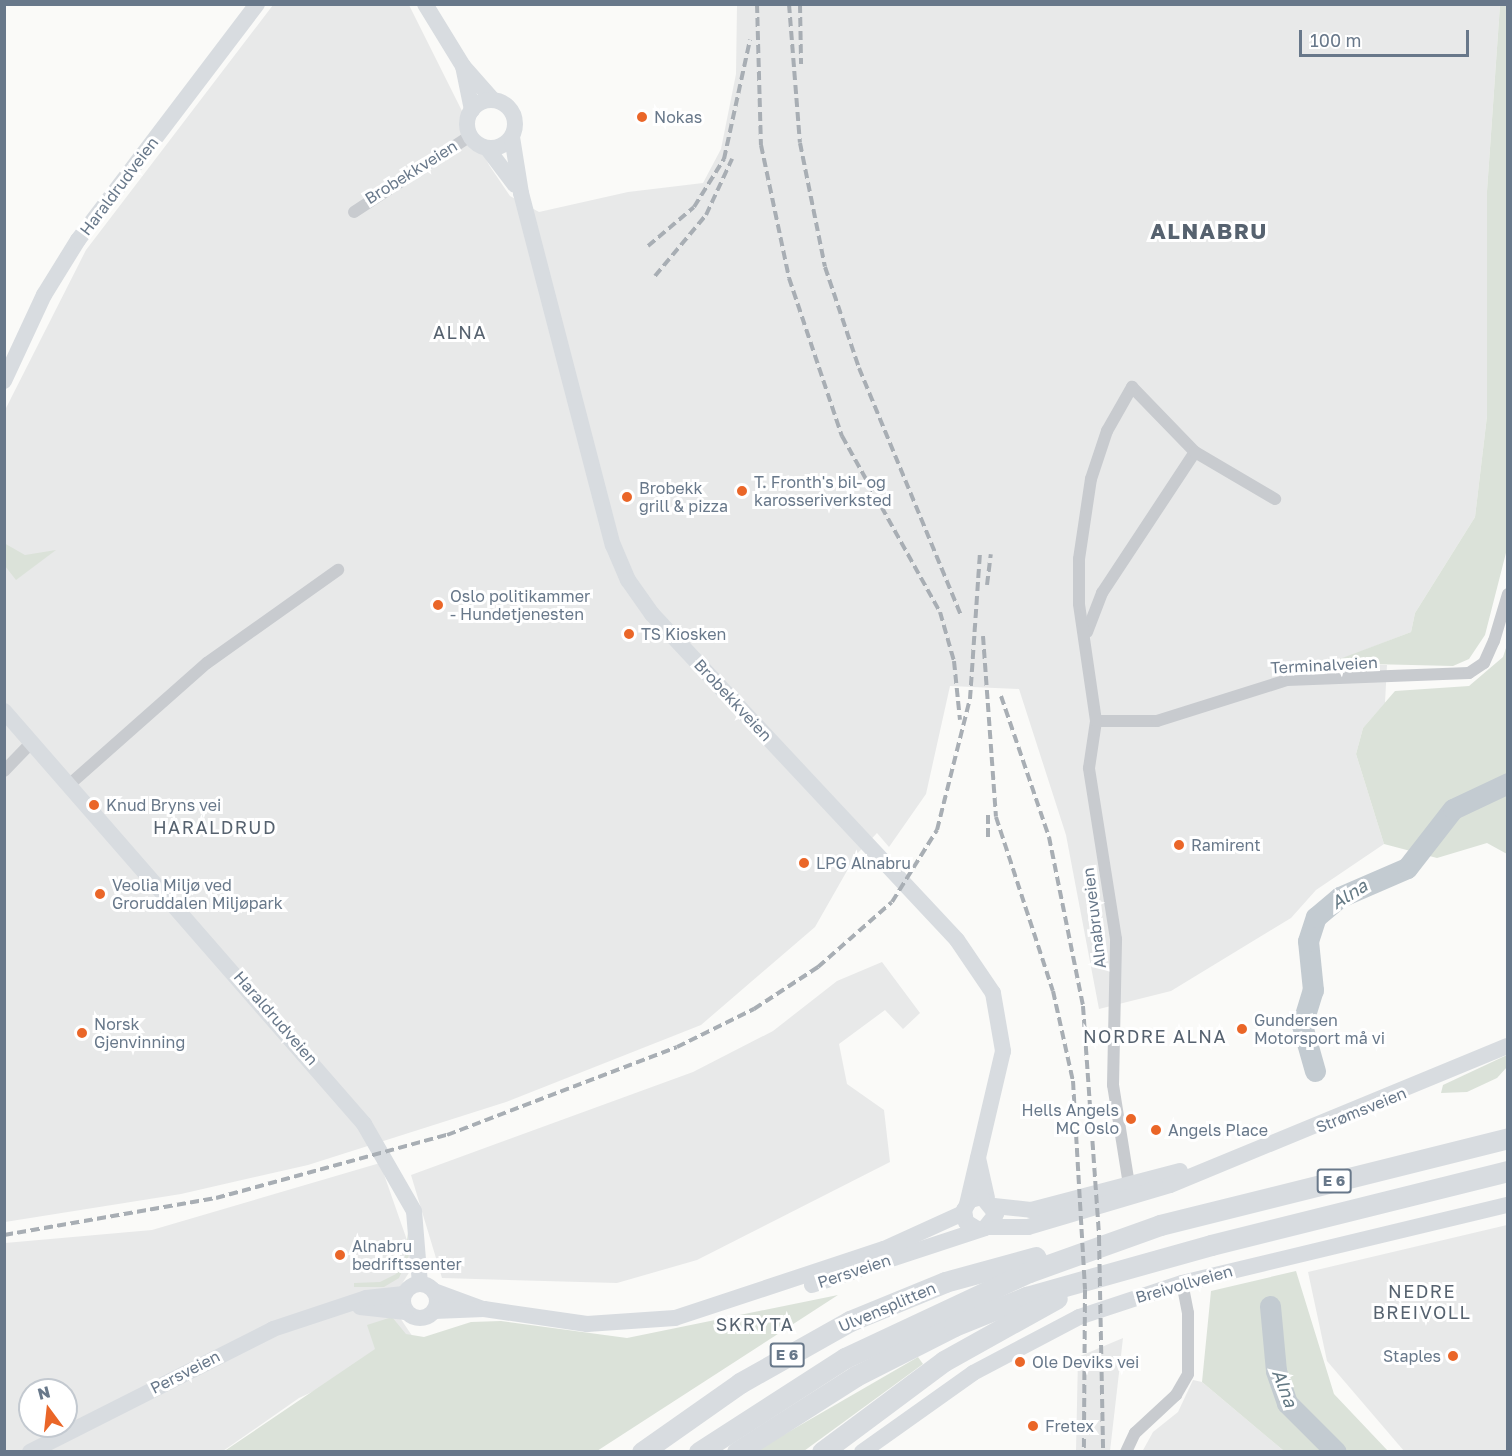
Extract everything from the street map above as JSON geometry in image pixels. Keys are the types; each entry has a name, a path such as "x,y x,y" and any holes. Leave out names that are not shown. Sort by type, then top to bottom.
{"highway":[{"name":"E 6","path":"699,1452 804,1380 897,1330 1029,1272 1160,1225 1508,1138"},
{"name":"E 6","path":"737,1452 825,1394 954,1326 1084,1283 1211,1245 1508,1172"},
{"name":"Ulvensplitten","path":"642,1452 777,1360 875,1309 955,1279 1160,1225"},
{"path":"822,1452 951,1357 1084,1283"}],"street":[{"name":"Haraldrudveien","path":"4,381 44,295 78,240 256,4"},
{"path":"425,4 464,66 493,100 513,113 512,137 487,148 470,136 472,110 464,66"},
{"path":"472,110 493,100"},
{"name":"Brobekkveien","path":"354,212 470,136"},
{"name":"Brobekkveien","path":"512,137 521,193 613,545 633,588 957,940 989,982 1000,1015 1002,1051 965,1208"},
{"name":"Brobekkveien","path":"487,148 521,193"},
{"name":"Alnabruveien","path":"1130,1191 1113,1076 1116,939 1089,764 1096,721 1079,560 1091,478 1107,431 1132,387 1195,452 1275,499"},
{"name":"Alnabruveien","path":"1086,636 1102,593 1195,452"},
{"path":"70,784 207,663 338,570"},
{"name":"Terminalveien","path":"1096,721 1157,721 1287,680 1469,673 1484,663 1494,641 1508,594"},
{"name":"Haraldrudveien","path":"4,711 327,1076 376,1143 394,1171 417,1222 427,1287 434,1311"},
{"path":"4,771 32,742"},
{"name":"Strømsveien","path":"983,1228 1028,1227 1130,1191 1211,1166 1363,1110 1508,1046"},
{"name":"Brobekkveien","path":"978,1158 990,1202"},
{"name":"Strømsveien","path":"990,1202 1030,1210 1130,1191"},
{"path":"983,1228 990,1202"},
{"name":"Persveien","path":"729,1304 884,1249 965,1208 990,1202"},
{"name":"Breivollveien","path":"862,1452 889,1431 1031,1340 1182,1282 1508,1205"},
{"path":"965,1208 983,1228"},
{"name":"Persveien","path":"346,1305 406,1312 418,1318 434,1311 484,1309 623,1323 675,1318 852,1273 983,1228"},
{"path":"1126,1452 1135,1433 1176,1395 1188,1374 1188,1313 1182,1282"},
{"path":"406,1312 404,1294 427,1287"},
{"name":"Persveien","path":"427,1287 484,1309"},
{"name":"Persveien","path":"30,1452 252,1338 346,1305 404,1294"},
{"name":"Breivollveien","path":"875,1452 889,1431"}],"shaded area":[{"path":"273,5 409,5 489,165 510,196 539,212 628,192 703,183 721,149 736,74 737,5 1500,5 1487,191 1487,416 1475,517 1415,613 1411,632 1331,663 1387,665 1385,703 1363,728 1356,754 1384,844 1316,890 1291,918 1171,991 1099,1009 1066,835 1019,689 950,686 926,794 889,847 877,833 856,855 815,927 701,1025 506,1102 308,1165 181,1194 5,1222 4,412 86,250"},
{"path":"1500,5 1507,5 1508,545 1485,635 1469,659 1453,666 1329,663 1411,632 1415,613 1475,517 1487,416 1487,191"},
{"path":"4,543 25,555 56,550 16,580 5,566"},
{"path":"1507,645 1507,854 1487,843 1437,858 1384,844 1356,754 1363,728 1395,691 1469,686 1503,657"},
{"path":"882,962 920,1013 903,1029 885,1010 839,1044 847,1084 884,1110 890,1162 697,1260 617,1283 442,1278 411,1175 693,1072 773,1031 837,981"},
{"path":"1507,1055 1507,1067 1497,1078 1467,1092 1441,1093 1443,1085"},
{"path":"380,1163 415,1263 390,1303 417,1343 299,1398 223,1451 5,1452 5,1243 152,1230"},
{"path":"1507,1225 1507,1451 1404,1451 1327,1361 1308,1272"},
{"path":"408,1233 409,1255 399,1278 384,1287 354,1287 354,1283 380,1282 396,1274 404,1264"},
{"path":"1296,1271 1334,1394 1388,1451 1284,1451 1202,1382 1211,1291"},
{"path":"838,1295 597,1451 223,1452 375,1349 367,1325 392,1317 406,1334 424,1337 471,1322 501,1321 627,1338"},
{"path":"1123,1338 1110,1451 1076,1451 1078,1357"},
{"path":"918,1357 923,1364 804,1451 754,1452"},
{"path":"1193,1380 1202,1382 1284,1451 1142,1452 1153,1432 1178,1412"}],"waterway":[{"name":"Alna","path":"1315,1071 1302,1025 1313,990 1308,941 1316,917 1340,897 1407,868 1453,809 1508,783"},
{"name":"Alna","path":"1270,1306 1276,1371 1287,1403 1336,1452"}],"railway":[{"path":"757,4 761,145 789,278 842,436 940,612 954,661 960,720"},
{"path":"789,4 800,143 825,267 859,368 961,616"},
{"path":"800,4 801,64"},
{"path":"648,246 694,207 724,159 750,40"},
{"path":"655,276 706,215 732,159"},
{"path":"4,1235 216,1198 447,1135 677,1047 754,1009 818,967 892,902 937,830 970,699 980,554"},
{"path":"987,585 991,554"},
{"path":"983,636 996,817 1053,991 1073,1081 1085,1290 1084,1452"},
{"path":"1001,696 1049,837 1083,1006 1099,1237 1103,1452"},
{"path":"988,810 988,837"}],"place":[{"name":"Nokas","path":"642,117"},
{"name":"T. Fronth's bil- og karosseriverksted","path":"742,491"},
{"name":"Brobekk grill & pizza","path":"627,497"},
{"name":"Oslo politikammer - Hundetjenesten","path":"438,605"},
{"name":"TS Kiosken","path":"629,634"},
{"name":"Knud Bryns vei","path":"94,805"},
{"name":"Ramirent","path":"1179,845"},
{"name":"LPG Alnabru","path":"804,863"},
{"name":"Veolia Miljø ved Groruddalen Miljøpark","path":"100,894"},
{"name":"Gundersen Motorsport må vi","path":"1242,1029"},
{"name":"Norsk Gjenvinning","path":"82,1033"},
{"name":"Hells Angels MC Oslo","path":"1131,1119"},
{"name":"Angels Place","path":"1156,1130"},
{"name":"Alnabru bedriftssenter","path":"340,1255"},
{"name":"Staples","path":"1453,1356"},
{"name":"Ole Deviks vei","path":"1020,1362"},
{"name":"Fretex","path":"1033,1426"}],"district":[{"name":"ALNABRU","path":"1209,231"},
{"name":"ALNA","path":"460,332"},
{"name":"HARALDRUD","path":"215,827"},
{"name":"NORDRE ALNA","path":"1155,1036"},
{"name":"NEDRE BREIVOLL","path":"1422,1302"},
{"name":"SKRYTA","path":"755,1324"}]}
